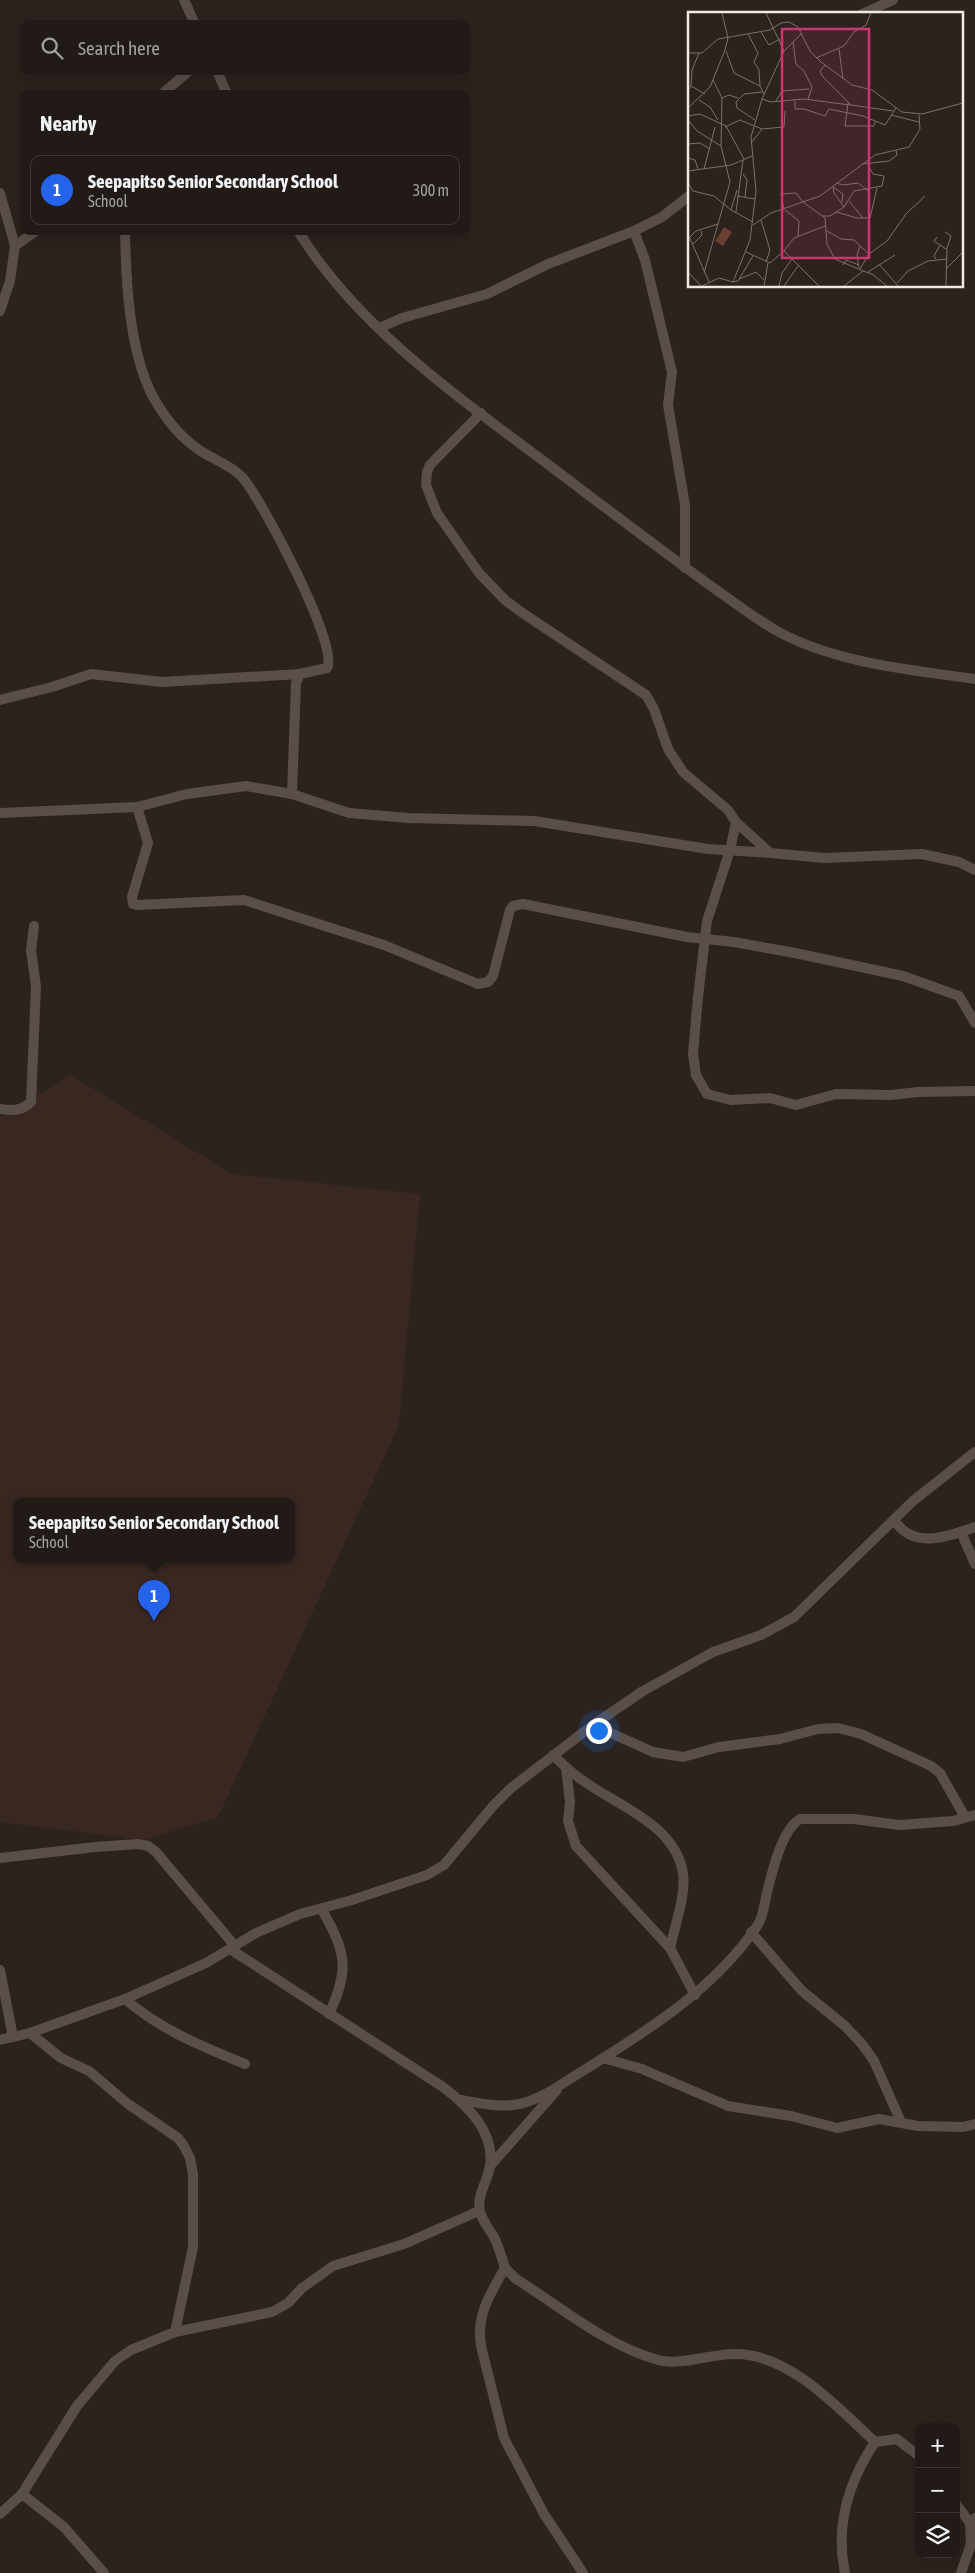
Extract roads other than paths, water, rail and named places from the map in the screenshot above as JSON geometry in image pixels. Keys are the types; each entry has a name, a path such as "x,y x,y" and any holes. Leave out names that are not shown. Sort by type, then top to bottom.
{"street":[{"path":"184,0 193,20"},
{"path":"866,12 893,0"},
{"path":"167,90 184,75"},
{"path":"218,75 225,90"},
{"path":"0,194 15,246 10,280 0,311"},
{"path":"379,328 402,318 487,294 548,264 634,231 662,217 688,197"},
{"path":"634,231 645,260 672,372 668,405 684,505 685,568"},
{"path":"15,246 30,235"},
{"path":"0,700 52,687 91,674 162,682 300,674 324,669 328,666 330,654 318,620 287,552 244,479 233,468 195,448 170,425 152,393 134,339 126,270 125,235"},
{"path":"300,235 313,255 340,289 379,328 432,375 685,568 778,632 835,653 890,667 975,679"},
{"path":"481,413 430,465 426,472 428,491 437,513 480,573 505,600 646,695 675,762 691,781 728,810 736,822 770,852"},
{"path":"292,794 296,683 300,674"},
{"path":"0,813 137,807 187,794 246,786 292,794 350,813 418,818 534,821 708,849 770,852 825,858 922,854 959,862 975,870"},
{"path":"137,807 148,839 132,896 134,904 137,905 244,900 384,945 478,984 488,982 493,976 510,910 517,904 706,939 795,953 903,976 959,996 975,1023"},
{"path":"736,822 730,850 710,906 693,1054 696,1075 707,1094 731,1100 770,1098 796,1105 836,1094 891,1095 918,1092 975,1091"},
{"path":"0,1110 14,1111 24,1108 31,1102 36,986 31,950 34,926"},
{"path":"0,2040 30,2033 125,1999 206,1964 274,1924 300,1914 322,1910 428,1875 444,1865 493,1806 553,1754 643,1691 713,1652 761,1635 794,1616 894,1520 975,1452"},
{"path":"894,1520 899,1527 914,1538 928,1540 975,1527"},
{"path":"961,1532 975,1564"},
{"path":"461,2100 490,2105 514,2105 534,2099 629,2043 694,1995 729,1960 761,1917 771,1874 788,1829 800,1819 854,1818 898,1825 954,1821 970,1816 940,1773 931,1766 847,1730 818,1729 780,1739 719,1747 683,1757 653,1752 593,1725"},
{"path":"553,1754 566,1768 588,1784 649,1821 678,1856 683,1874 682,1894 670,1948"},
{"path":"566,1768 570,1802 568,1821 576,1846 670,1948 694,1995"},
{"path":"0,1858 95,1847 148,1846 156,1852 232,1948 461,2100 483,2128 488,2144 490,2166"},
{"path":"322,1910 336,1935 342,1958 342,1984 329,2014"},
{"path":"751,1932 796,1985 845,2026 862,2044 874,2061 900,2122"},
{"path":"0,1970 13,2037"},
{"path":"125,1999 145,2016 183,2039 245,2064"},
{"path":"30,2033 61,2058 88,2071 128,2104 178,2138 187,2152 193,2174 193,2247 175,2332"},
{"path":"603,2058 642,2068 728,2106 792,2116 837,2128 879,2118 918,2126 963,2127 975,2124"},
{"path":"564,2082 490,2166 482,2187 480,2210 495,2240 505,2268 516,2279 599,2334 659,2360 745,2354 780,2366 816,2387 875,2442"},
{"path":"0,2514 22,2494 76,2406 114,2361 131,2350 175,2332 272,2312 288,2303 302,2288 334,2266 404,2244 480,2210"},
{"path":"505,2268 484,2304 478,2330 497,2414 504,2438 520,2472 548,2521 583,2573"},
{"path":"875,2442 898,2439 915,2453"},
{"path":"845,2573 841,2541 846,2499 853,2480 875,2442"},
{"path":"22,2494 64,2527 104,2573"},
{"path":"960,2508 972,2521 971,2544 962,2573"}],"place":[{"name":"Seepapitso Senior Secondary School","path":"154,1621"}]}
